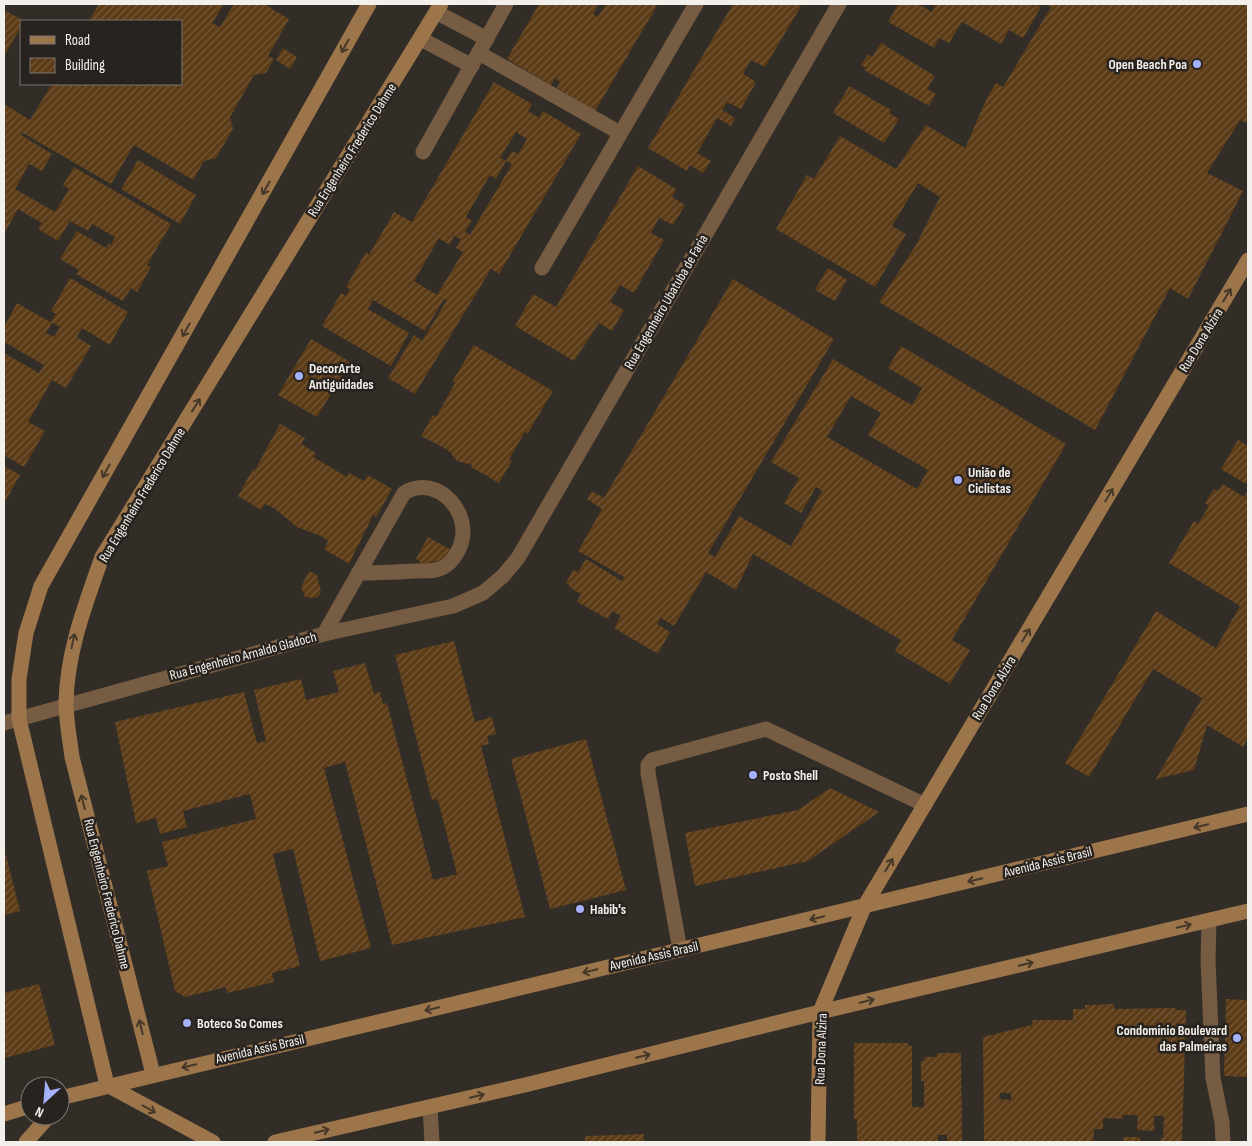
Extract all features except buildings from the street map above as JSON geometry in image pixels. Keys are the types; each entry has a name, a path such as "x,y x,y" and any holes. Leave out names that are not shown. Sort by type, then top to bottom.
{"street":[{"path":"213,1142 106,1085 20,718 20,679 26,633 41,586 369,4"},
{"path":"423,152 506,4"},
{"path":"542,268 696,4"},
{"name":"Rua Engenheiro Ubatuba de Faria","path":"483,593 503,576 518,558 839,4"},
{"path":"439,8 487,39"},
{"name":"Rua Engenheiro Frederico Dahme","path":"153,1074 72,757 66,705 68,664 76,632 102,558 439,8"},
{"path":"421,39 476,60 620,133"},
{"name":"Rua Dona Alzira","path":"818,1142 820,1012 864,907 1248,260"},
{"path":"324,634 358,574 404,493 419,487 436,491 450,500 459,511 463,521 462,542 451,562 439,569 358,574"},
{"name":"Rua Engenheiro Arnaldo Gladoch","path":"4,723 324,634 453,606 483,593"},
{"path":"680,950 648,772 648,766 652,760 766,729 925,805"},
{"name":"Avenida Assis Brasil","path":"70,1096 106,1085 864,907 1248,814"},
{"path":"275,1142 430,1107 820,1012 1248,911"},
{"path":"1209,920 1208,960 1213,1078 1222,1122 1223,1142"},
{"path":"430,1107 432,1142"},
{"path":"4,1114 20,1109"},
{"path":"26,1142 40,1126"}],"place":[{"name":"Open Beach Poa","path":"1197,64"},
{"name":"DecorArte Antiguidades","path":"299,376"},
{"name":"União de Ciclistas","path":"958,480"},
{"name":"Posto Shell","path":"753,775"},
{"name":"Habib's","path":"580,909"},
{"name":"Boteco So Comes","path":"187,1023"},
{"name":"Condomínio Boulevard das Palmeiras","path":"1237,1038"}]}
